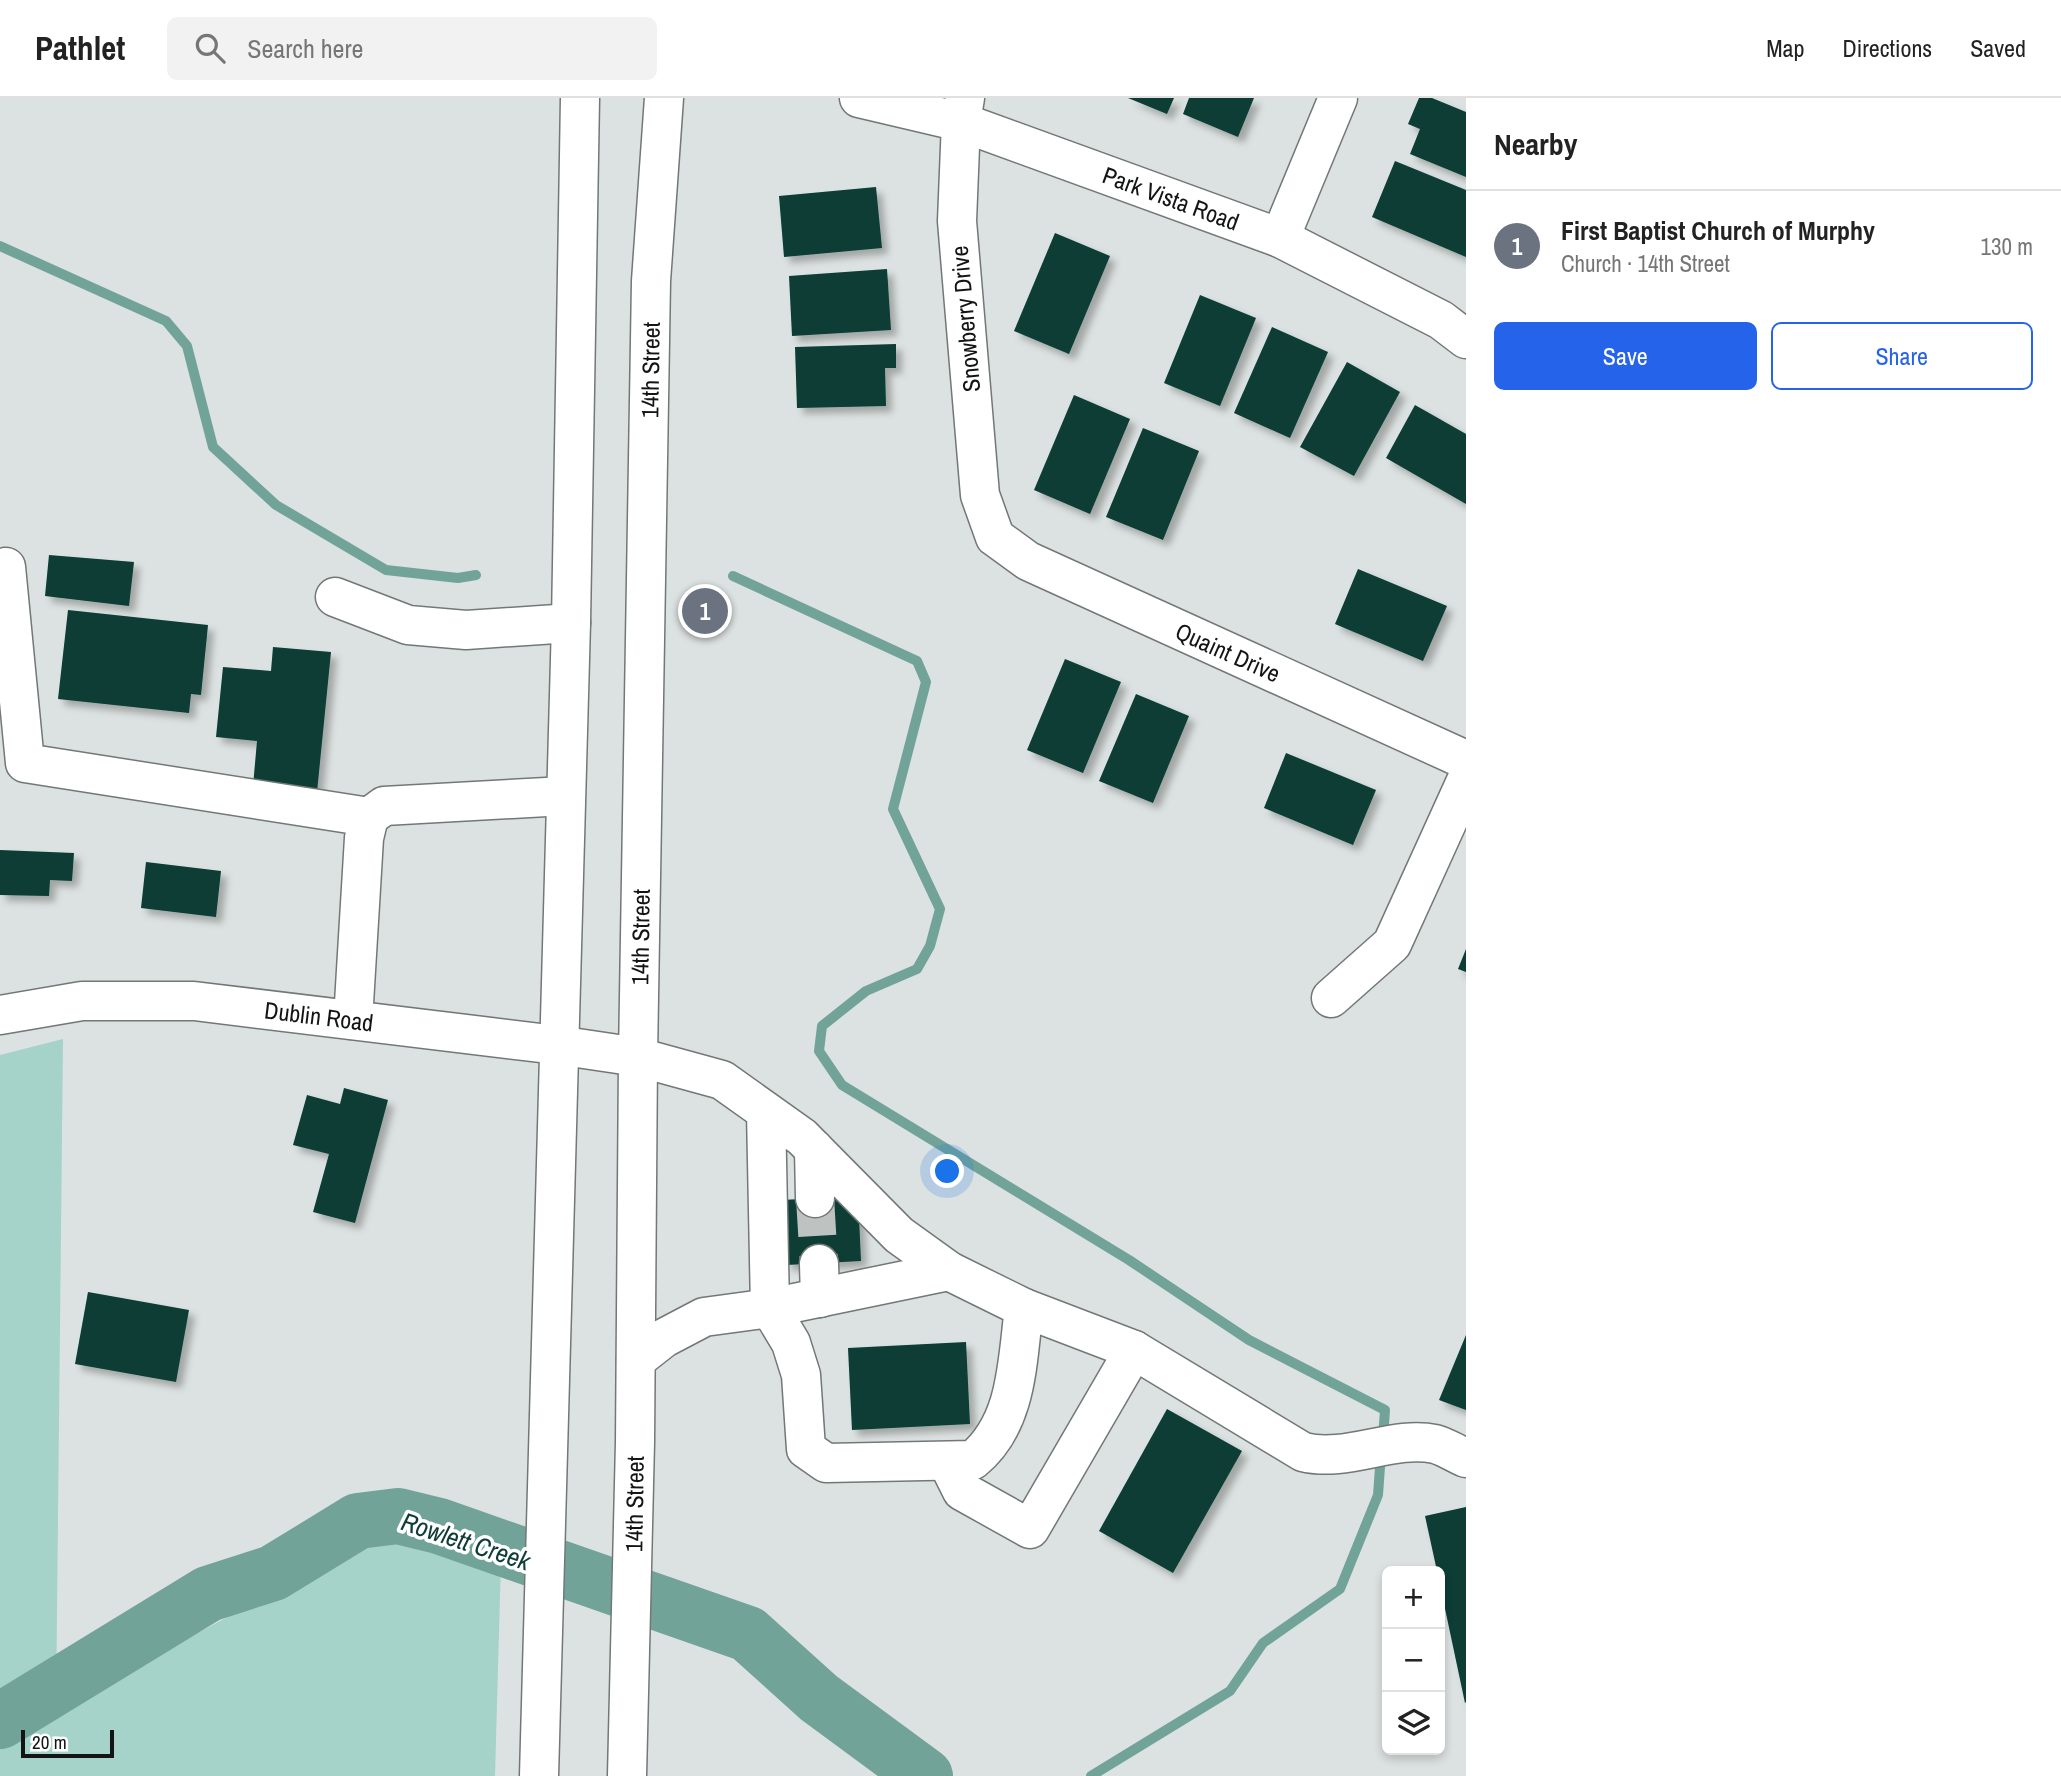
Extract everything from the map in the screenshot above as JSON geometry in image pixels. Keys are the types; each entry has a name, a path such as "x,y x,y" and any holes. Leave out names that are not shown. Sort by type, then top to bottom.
{"main road":[{"path":"538,1776 549,1418 556,1045 571,622 580,98"},
{"name":"14th Street","path":"627,1776 635,1441 638,1057 651,281 664,98"},
{"name":"Park Vista Road","path":"859,98 963,110 1280,238 1441,320 1466,339"},
{"path":"1280,238 1338,98"},
{"name":"Snowberry Drive","path":"963,110 958,235 980,495 995,537"},
{"name":"Quaint Drive","path":"995,537 1028,561 1466,760"},
{"path":"6,567 25,763 369,817"},
{"path":"335,597 408,625 466,630 571,622"},
{"path":"1331,998 1392,944 1466,781"},
{"path":"353,1020 364,838 369,817 384,806 565,796"},
{"name":"Dublin Road","path":"0,1015 82,1001 159,999 556,1045 638,1057 722,1080 814,1149 899,1235 949,1271 1024,1308 1134,1350 1303,1452 1323,1457 1419,1443 1437,1445 1466,1458"},
{"path":"766,1112 770,1308 792,1343 801,1375 806,1448 827,1463 973,1460 986,1450 1005,1422 1013,1391 1024,1308"},
{"path":"814,1149 815,1198"},
{"path":"636,1360 664,1338 704,1317 770,1308 820,1281 949,1271"},
{"path":"947,1461 962,1491 1030,1529 1134,1350"}],"green space":[{"path":"63,1039 56,1709 384,1533 501,1561 495,1776 0,1776 0,1055"}],"building":[{"path":"1128,98 1174,98 1167,114"},
{"path":"1189,98 1254,98 1238,137 1183,114"},
{"path":"1419,98 1432,98 1466,112 1466,177 1410,154 1420,129 1408,124"},
{"path":"1395,161 1466,190 1466,257 1372,217"},
{"path":"876,187 882,248 784,257 779,196"},
{"path":"1055,233 1110,256 1069,354 1014,331"},
{"path":"887,269 891,330 792,336 789,276"},
{"path":"1200,295 1256,318 1220,406 1164,383"},
{"path":"1272,327 1328,352 1290,438 1234,413"},
{"path":"896,344 896,368 885,368 886,406 797,408 795,347"},
{"path":"1347,362 1400,392 1354,476 1300,447"},
{"path":"1074,395 1130,419 1090,514 1034,490"},
{"path":"1415,405 1466,434 1466,504 1386,458"},
{"path":"1143,428 1199,451 1163,540 1106,517"},
{"path":"49,555 134,562 129,606 45,596"},
{"path":"1358,569 1447,606 1423,661 1335,624"},
{"path":"68,610 208,625 201,695 191,694 189,713 58,699"},
{"path":"273,647 331,652 317,792 253,786 257,741 216,737 223,667 271,671"},
{"path":"1065,659 1121,682 1083,773 1027,750"},
{"path":"1136,694 1189,716 1153,803 1099,781"},
{"path":"1286,753 1376,790 1353,845 1264,808"},
{"path":"0,850 74,853 72,881 50,880 49,896 0,895"},
{"path":"146,862 221,871 216,917 141,908"},
{"path":"1466,949 1466,972 1458,969"},
{"path":"344,1088 388,1100 355,1223 313,1212 329,1154 293,1145 307,1095 340,1104"},
{"path":"858,1196 861,1261 786,1265 782,1200"},
{"path":"88,1292 189,1310 176,1382 75,1364"},
{"path":"1466,1335 1466,1410 1439,1400"},
{"path":"966,1342 970,1424 852,1430 848,1348"},
{"path":"1167,1409 1242,1451 1173,1573 1099,1531"},
{"path":"1466,1507 1465,1703 1445,1609 1445,1566 1436,1566 1425,1516"}],"waterway":[{"path":"0,246 166,321 187,346 213,447 276,505 386,570 458,578 476,575"},
{"path":"733,576 917,661 926,682 893,809 940,909 930,946 917,969 866,991 822,1026 819,1051 842,1085 1129,1260 1249,1340 1385,1410 1383,1438"},
{"path":"1091,1776 1230,1691 1263,1643 1340,1589 1378,1495 1381,1453"},
{"name":"Rowlett Creek","path":"0,1721 208,1594 273,1573 358,1521 398,1516 439,1526 748,1634 819,1698 925,1776"}],"tunnel":[{"path":"815,1198 819,1264"}],"place":[{"name":"First Baptist Church of Murphy","path":"705,611"}]}
